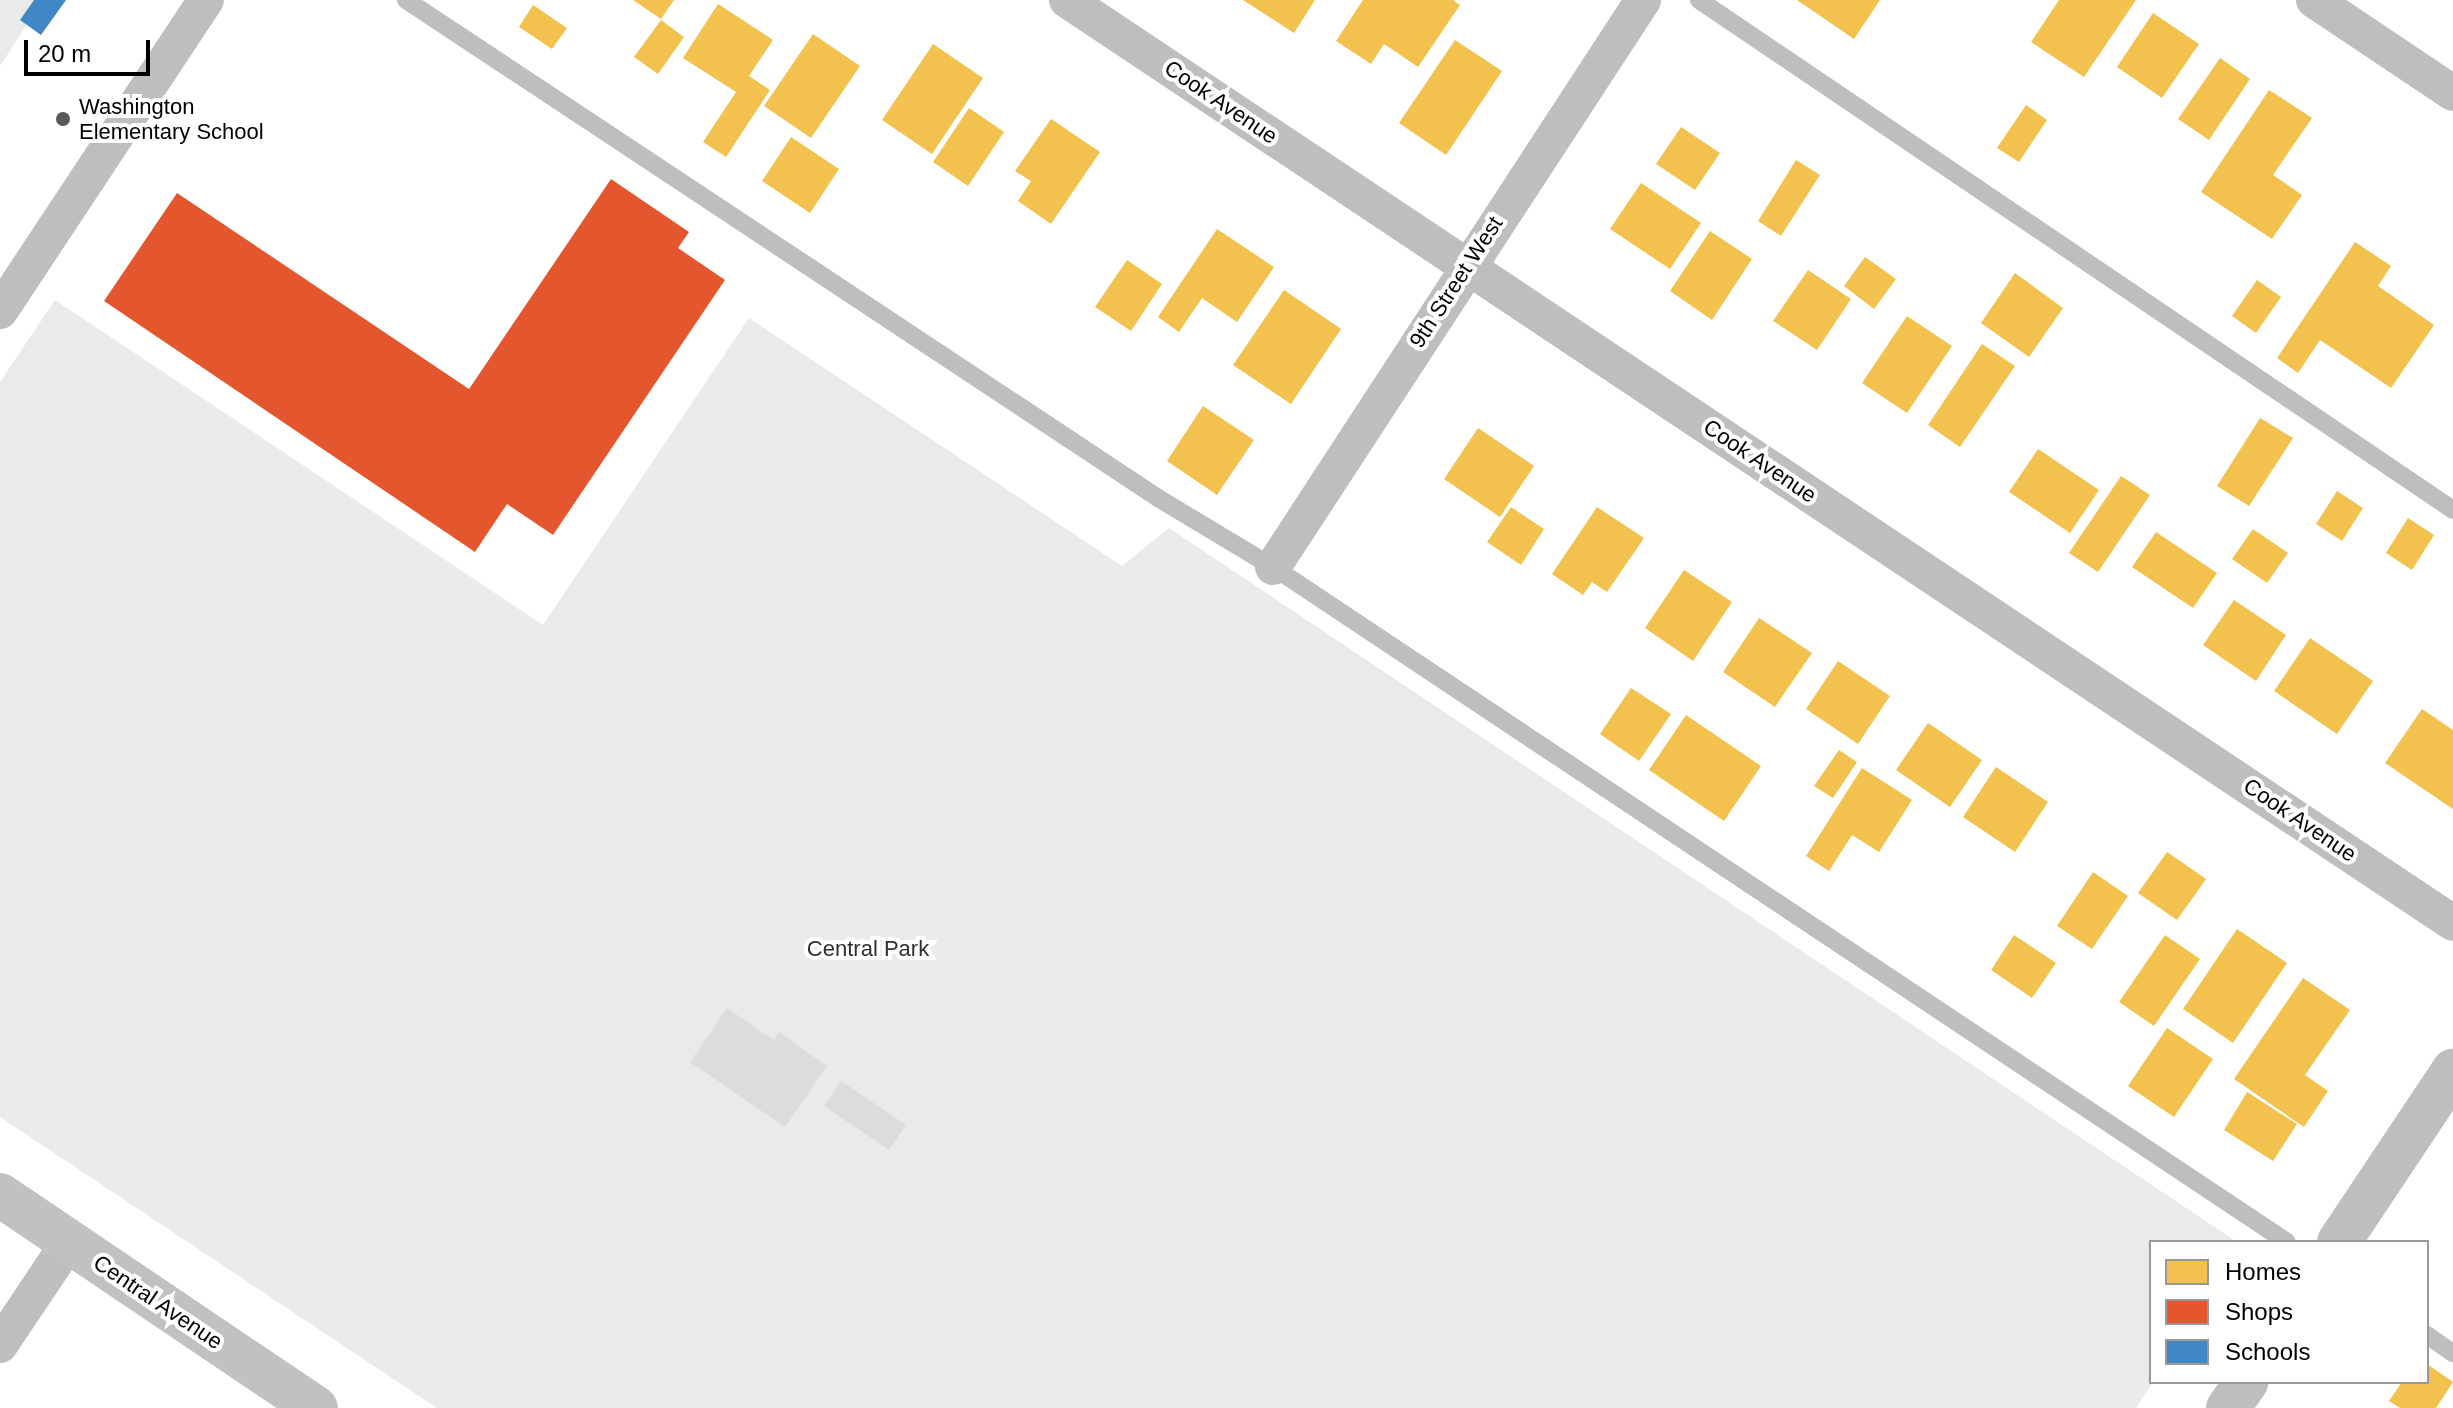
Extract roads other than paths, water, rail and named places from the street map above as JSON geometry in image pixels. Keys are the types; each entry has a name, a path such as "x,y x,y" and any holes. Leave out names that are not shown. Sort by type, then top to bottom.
{"main road":[{"name":"Central Avenue","path":"0,1195 316,1408"}],"street":[{"path":"4,295 206,0"},
{"name":"Cook Avenue","path":"1067,0 2453,923"},
{"name":"9th Street West","path":"1273,567 1466,265 1643,0"},
{"path":"2314,0 2453,93"},
{"path":"2340,1240 2453,1071"},
{"path":"0,1345 69,1242"},
{"path":"2228,1408 2245,1384"}],"lane":[{"path":"406,0 1158,498 1273,567 2284,1240"},
{"path":"1699,0 2453,510"},
{"path":"2429,1336 2453,1353"}],"place":[{"name":"Washington Elementary School","path":"63,119"}],"park label":[{"name":"Central Park","path":"868,949"}]}
